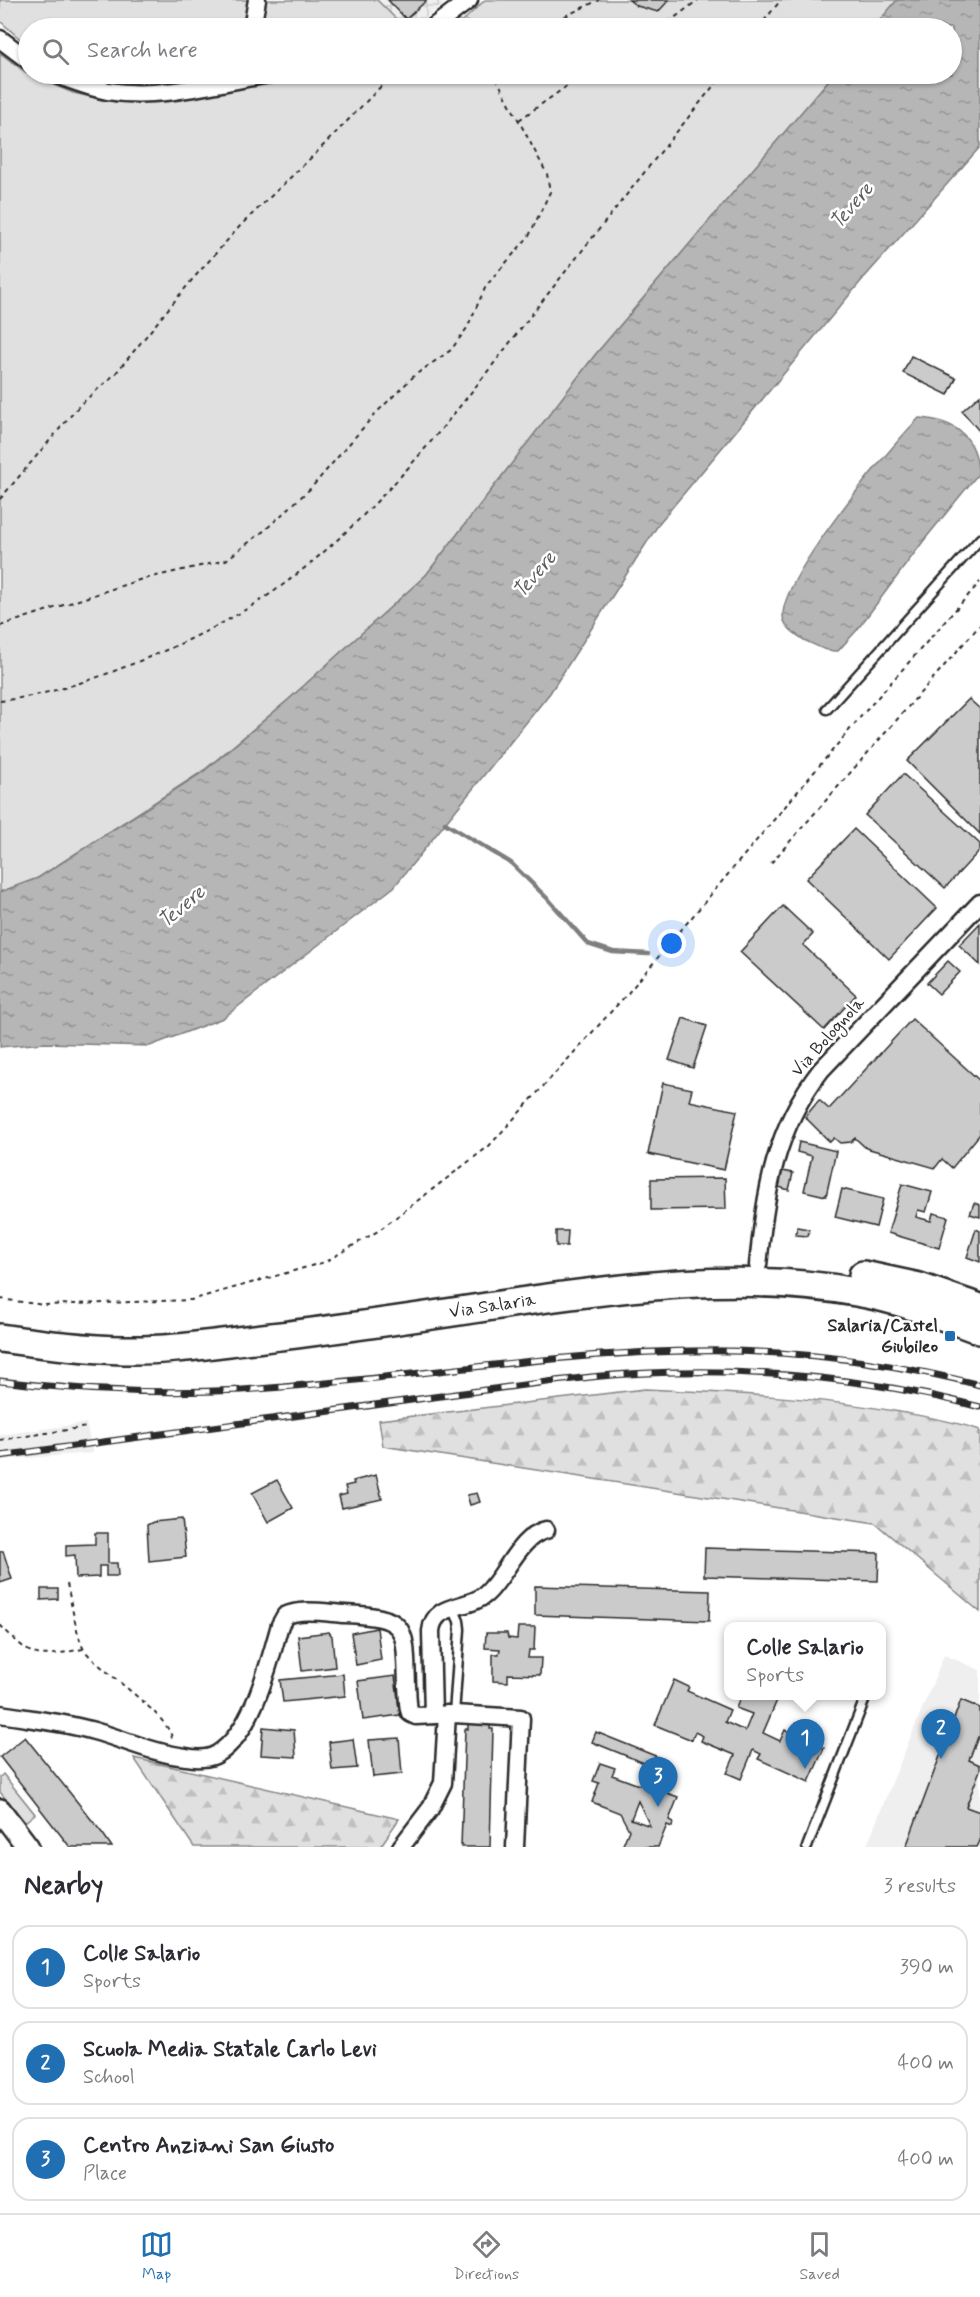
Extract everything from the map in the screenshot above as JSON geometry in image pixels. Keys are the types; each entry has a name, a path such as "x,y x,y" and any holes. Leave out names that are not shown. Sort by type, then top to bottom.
{"main road":[{"name":"Via Salaria","path":"0,1321 85,1330 185,1329 628,1270 695,1265 758,1265 825,1269 919,1287 980,1308"},
{"name":"Via Salaria","path":"0,1338 125,1350 176,1347 324,1331 629,1288 728,1282 795,1284 856,1292 918,1308 980,1330"}],"street":[{"path":"254,18 257,0"},
{"path":"445,18 469,0"},
{"path":"0,39 18,52"},
{"path":"85,84 106,91 135,93 170,91 204,84"},
{"name":"Via Bolognola","path":"758,1265 764,1208 771,1173 780,1141 802,1097 821,1070 980,903"},
{"path":"401,1847 430,1809 445,1774 445,1714 431,1628 437,1615 485,1595 530,1537 546,1530"},
{"path":"0,1713 84,1728 176,1755 208,1757 227,1746 241,1727 260,1692 285,1616 292,1613 349,1614 387,1619 394,1622 401,1631 405,1643 409,1710 416,1716 445,1714 521,1718 515,1847"},
{"path":"0,1810 28,1847"}],"lane":[{"path":"827,709 980,539"},
{"path":"445,1714 460,1629 453,1608"},
{"path":"807,1847 864,1700"}],"path":[{"path":"561,18 599,0"},
{"path":"674,18 698,0"},
{"path":"766,18 781,0"},
{"path":"0,499 80,406 116,372 241,225 383,84"},
{"path":"0,626 139,580 226,560 265,530 311,488 415,375 450,350 466,328 486,286 529,236 550,192 547,174 499,84"},
{"path":"519,120 570,84"},
{"path":"0,701 28,698 103,676 167,650 234,617 297,575 354,524 408,468 472,392 715,84"},
{"path":"0,1299 44,1305 191,1300 325,1262 378,1231 489,1146 628,993 863,714 980,582"},
{"path":"771,863 980,625"},
{"path":"0,1440 87,1427"},
{"path":"67,1584 83,1649 120,1685 144,1702 171,1730 176,1755"},
{"path":"0,1625 24,1650 41,1656 83,1649"}],"shaded area":[{"path":"377,0 449,0 425,18 395,18"},
{"path":"86,1423 93,1453 0,1460 0,1435"},
{"path":"944,1655 980,1670 980,1847 866,1847"}],"green space":[{"path":"0,0 377,0 395,18 18,18 18,37 0,21"},
{"path":"485,0 900,0 883,18 466,18"},
{"path":"0,53 18,66 18,84 52,84 73,93 116,102 173,97 260,84 825,84 595,355 426,575 288,700 203,771 38,878 0,892"},
{"path":"645,1389 804,1399 868,1407 960,1424 980,1430 980,1612 875,1523 383,1446 379,1420"},
{"path":"134,1758 399,1819 380,1847 194,1847"},
{"path":"3,1774 35,1814 25,1822 0,1792 0,1777"}],"water":[{"name":"Tevere","path":"897,0 980,0 980,147 862,280 660,522 550,693 394,887 223,1018 150,1046 45,1043 0,1047 0,892 38,878 203,772 288,700 426,575 595,355 825,84 962,84 962,18 882,18"},
{"path":"919,418 943,422 961,433 974,450 978,474 925,539 857,630 838,651 825,649 804,640 784,621 785,604 796,579 814,549 861,485"}],"building":[{"path":"388,0 427,0 407,18"},
{"path":"629,0 669,0 658,12 637,6"},
{"path":"911,356 956,378 948,395 903,373"},
{"path":"980,395 980,432 962,411"},
{"path":"969,699 980,709 980,834 907,761"},
{"path":"903,774 980,844 980,850 945,888 865,815"},
{"path":"854,829 937,908 889,959 806,879"},
{"path":"783,906 813,934 803,945 856,995 824,1030 740,952"},
{"path":"980,923 980,965 959,945"},
{"path":"948,961 960,972 939,994 927,983"},
{"path":"683,1018 707,1026 693,1068 669,1060"},
{"path":"912,1019 980,1081 980,1134 952,1168 942,1159 935,1168 866,1148 855,1138 851,1142 840,1143 834,1138 830,1142 805,1117 819,1100 829,1109"},
{"path":"663,1083 692,1089 689,1101 737,1111 724,1170 648,1154"},
{"path":"799,1142 836,1151 826,1196 804,1191 812,1156 797,1152"},
{"path":"782,1171 793,1173 789,1190 779,1187"},
{"path":"725,1178 726,1209 651,1210 651,1179"},
{"path":"902,1184 932,1192 926,1212 918,1210 916,1217 931,1221 933,1213 948,1217 939,1248 888,1233"},
{"path":"842,1189 883,1199 876,1227 835,1217"},
{"path":"974,1203 980,1205 980,1217 970,1214"},
{"path":"797,1227 809,1229 808,1236 796,1235"},
{"path":"976,1229 980,1231 980,1262 967,1257"},
{"path":"556,1231 568,1231 567,1246 556,1246"},
{"path":"376,1475 382,1499 342,1508 339,1496 347,1494 345,1486 354,1484 353,1481"},
{"path":"277,1480 293,1508 268,1522 252,1493"},
{"path":"477,1493 480,1502 470,1505 467,1495"},
{"path":"182,1519 186,1557 149,1561 147,1525 153,1522"},
{"path":"95,1533 108,1533 108,1563 117,1563 118,1576 106,1576 106,1566 99,1566 99,1577 76,1578 75,1555 66,1556 66,1545 95,1544"},
{"path":"705,1548 879,1553 878,1581 704,1576"},
{"path":"3,1551 12,1579 0,1583 0,1552"},
{"path":"535,1586 710,1591 709,1621 535,1615"},
{"path":"41,1589 58,1589 58,1599 41,1600"},
{"path":"518,1627 535,1627 534,1650 529,1650 528,1658 541,1658 540,1675 508,1674 508,1682 493,1681 493,1654 499,1654 500,1649 485,1648 486,1633 507,1633 508,1638 517,1639"},
{"path":"377,1628 381,1660 356,1665 351,1633"},
{"path":"329,1632 332,1636 335,1667 302,1671 298,1636"},
{"path":"343,1674 345,1696 283,1702 280,1680"},
{"path":"395,1676 400,1715 363,1720 358,1681"},
{"path":"674,1680 689,1687 687,1691 730,1710 725,1722 745,1731 752,1714 736,1708 739,1700 777,1700 763,1733 780,1741 785,1730 824,1748 809,1782 758,1759 761,1754 753,1750 741,1779 727,1773 735,1755 701,1741 703,1736 695,1732 692,1740 655,1725"},
{"path":"961,1700 980,1708 980,1737 978,1737 969,1760 980,1765 980,1770 966,1807 980,1812 980,1841 977,1847 906,1847"},
{"path":"468,1721 490,1721 490,1729 493,1729 490,1847 461,1847 465,1729 468,1729"},
{"path":"263,1727 294,1730 296,1757 261,1755"},
{"path":"596,1732 658,1757 654,1767 592,1742"},
{"path":"25,1737 112,1847 70,1847 0,1757"},
{"path":"399,1738 402,1774 373,1777 369,1740"},
{"path":"353,1739 357,1768 332,1770 329,1742"},
{"path":"600,1763 615,1768 612,1775 678,1797 669,1820 673,1822 672,1827 667,1825 658,1847 622,1847 629,1830 620,1813 592,1802 599,1783 593,1781","holes":["638,1801 650,1826 631,1819"]}],"waterway":[{"path":"445,823 511,863 549,900 588,944 613,952 648,954"}],"railway":[{"path":"0,1381 121,1391 242,1390 579,1357 727,1351 837,1358 909,1369 980,1385"},
{"path":"0,1456 485,1390 628,1374 691,1372 774,1374 898,1389 980,1407"}],"place":[{"name":"Salaria/Castel Giubileo","path":"950,1336"},
{"name":"Scuola Media Statale Carlo Levi","path":"941,1759"},
{"name":"Colle Salario","path":"805,1769"},
{"name":"Centro Anziani San Giusto","path":"658,1807"}]}
